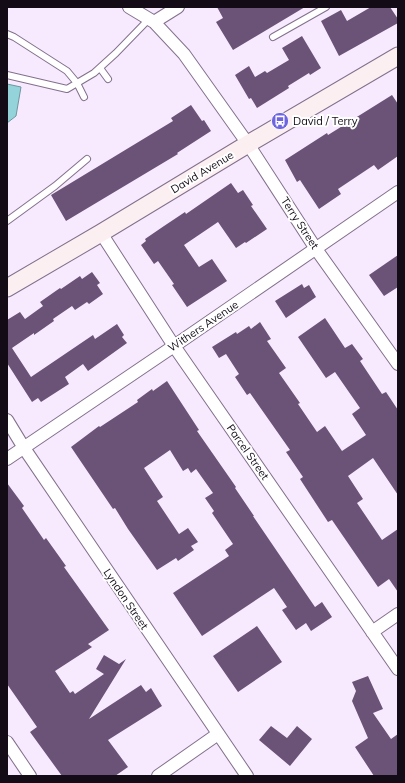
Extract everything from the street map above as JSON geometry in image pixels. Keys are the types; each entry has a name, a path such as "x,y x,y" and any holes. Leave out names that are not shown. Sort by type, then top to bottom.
{"main road":[{"name":"David Avenue","path":"7,288 398,56"}],"street":[{"name":"Terry Street","path":"129,7 151,21 184,54 248,144 316,249 398,364"},
{"path":"151,21 178,7"},
{"name":"Withers Avenue","path":"7,460 398,192"},
{"name":"Parcel Street","path":"101,233 174,346 398,669"},
{"name":"Lyndon Street","path":"7,420 24,448 247,776"},
{"path":"372,632 398,614"},
{"path":"158,776 218,734"},
{"path":"7,742 30,776"}],"lane":[{"path":"273,37 326,7"},
{"path":"7,75 67,89 94,73 151,21"},
{"path":"7,34 67,71 77,82 84,97"},
{"path":"100,68 108,79"},
{"path":"7,221 55,186 87,159"}],"shaded area":[{"path":"7,84 21,87 16,116 7,123"}],"building":[{"path":"217,7 305,7 233,50 216,22 223,18"},
{"path":"371,7 390,7 398,19 398,23 339,56 321,21 341,10 347,21"},
{"path":"302,36 321,68 310,75 309,73 288,86 289,88 257,108 251,98 249,99 235,75 249,66 255,77 265,71 267,73 289,60 282,48"},
{"path":"392,95 398,104 398,156 378,170 374,165 338,189 341,194 319,209 300,180 297,182 285,160 327,133 328,135"},
{"path":"191,105 211,131 177,153 178,154 66,221 51,195 173,121 171,118"},
{"path":"231,183 238,193 243,190 253,205 251,206 267,229 236,248 218,222 184,245 199,267 212,259 227,281 187,307 172,285 174,284 158,261 154,264 141,245 146,241 145,239 185,212 186,214"},
{"path":"398,255 398,287 384,296 369,275"},
{"path":"92,272 100,283 97,285 103,294 89,304 87,302 75,310 72,306 34,335 34,333 12,348 31,377 93,335 95,339 117,324 124,335 122,337 127,343 88,371 83,364 65,377 69,384 41,402 38,398 32,402 7,363 7,320 20,312 25,319 43,306 40,302 80,276 82,279"},
{"path":"302,284 304,288 309,285 316,297 286,318 275,301"},
{"path":"325,318 345,348 352,344 363,359 360,361 382,394 386,392 398,410 398,495 373,458 348,476 363,499 357,503 382,540 398,529 398,592 389,579 378,587 332,520 328,522 300,479 303,477 286,452 290,450 250,393 247,395 235,377 239,374 226,354 219,358 212,347 236,332 237,334 249,326 251,329 260,322 271,339 267,341 286,368 279,373 300,403 298,404 317,432 325,426 342,451 366,435 352,414 360,408 335,372 326,378 298,337"},
{"path":"167,381 199,430 197,431 236,487 235,488 253,516 315,607 322,602 332,617 311,631 306,623 296,630 282,610 287,607 274,588 202,636 173,593 229,556 225,550 233,544 212,513 214,511 205,498 213,493 196,469 191,473 188,468 183,471 170,450 144,468 163,497 157,501 179,534 188,528 198,542 191,546 194,550 178,561 176,558 157,570 71,447 99,426 100,427 138,402 137,400 152,389 153,391"},
{"path":"7,483 24,506 22,508 44,540 46,538 66,566 64,567 109,630 88,644 92,647 55,671 70,693 73,691 75,694 104,674 96,669 104,655 119,664 126,659 89,719 141,685 146,692 151,688 162,706 108,740 128,767 115,776 62,776 30,732 37,727 7,684"},
{"path":"257,626 282,662 238,692 213,656"},
{"path":"368,676 383,709 373,713 391,739 398,734 398,776 374,776 355,747 368,738 352,701 356,691 352,682"},
{"path":"271,726 287,738 297,726 312,739 290,766 259,740"}],"place":[{"name":"David / Terry","path":"280,121"}]}
